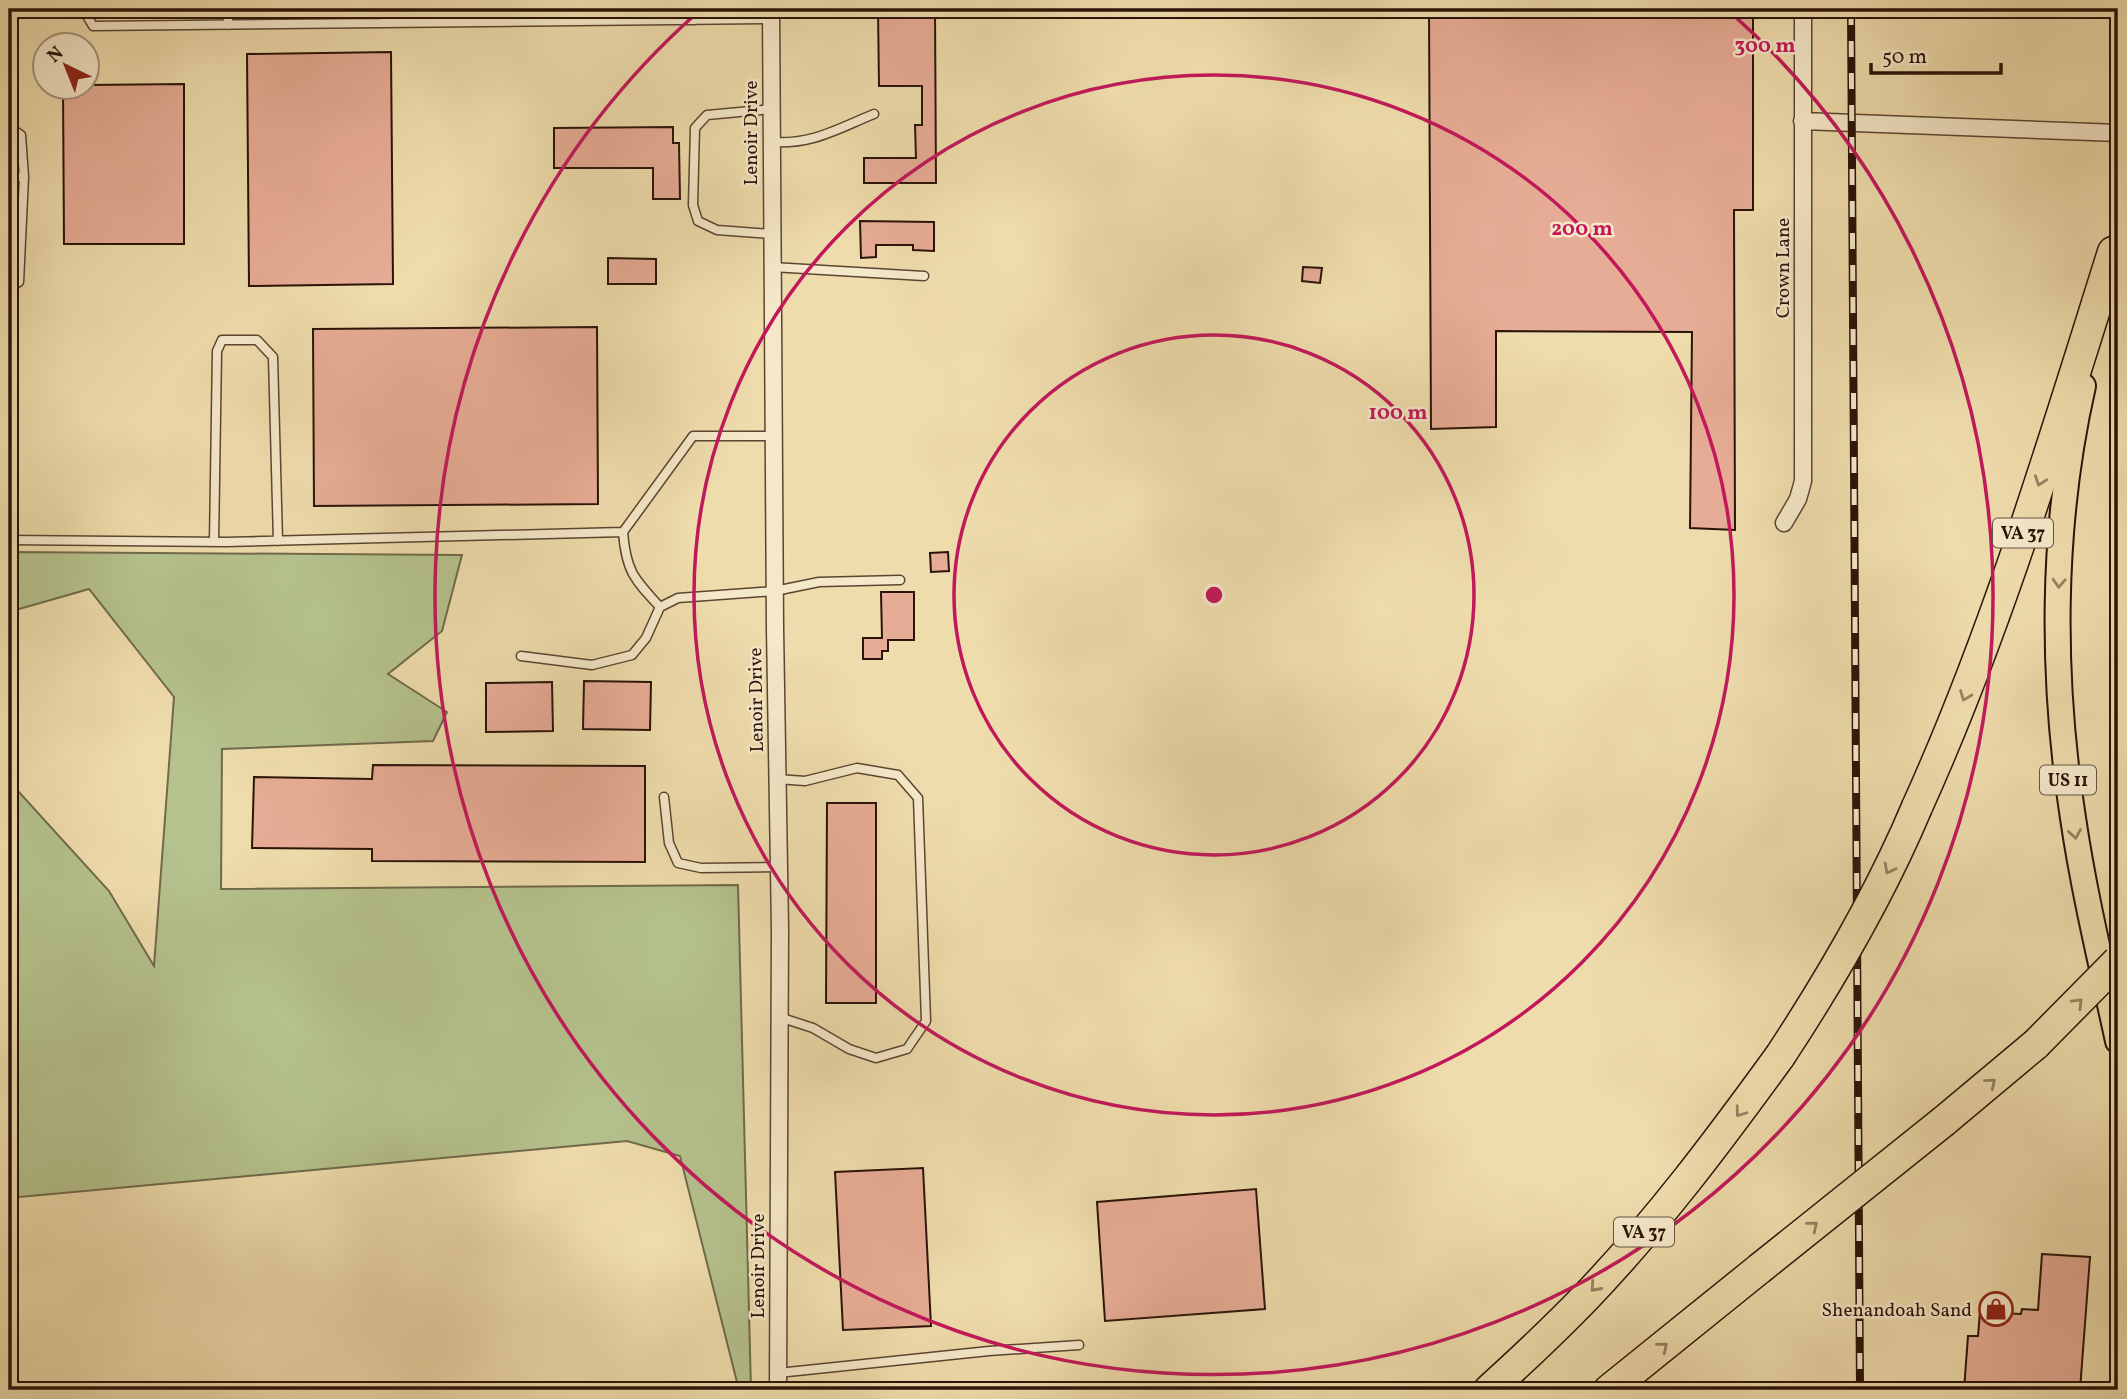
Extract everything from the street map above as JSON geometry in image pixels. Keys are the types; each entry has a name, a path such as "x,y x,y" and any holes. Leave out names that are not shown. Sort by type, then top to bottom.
{"highway":[{"name":"VA 37","path":"1489,1390 1585,1298 1631,1248 1718,1141 1813,1006 1868,910 1900,847 1962,702 2050,452 2113,253"},
{"path":"1609,1390 2036,1044 2118,961"}],"main road":[{"name":"US 11","path":"2113,253 2078,406 2065,480 2058,645 2060,708 2073,818 2091,923 2118,1041"}],"street":[{"name":"Crown Lane","path":"1784,523 1798,499 1803,481 1803,9"},
{"name":"Lenoir Drive","path":"771,14 779,867 778,1390"},
{"path":"1802,121 2118,133"}],"lane":[{"path":"83,9 93,26 695,20 771,14"},
{"path":"228,9 228,25"},
{"path":"384,9 384,23"},
{"path":"541,9 541,21"},
{"path":"695,9 695,20"},
{"path":"771,109 707,115 695,128 693,205 698,221 718,230 772,234"},
{"path":"771,142 809,141 874,114"},
{"path":"9,127 21,135 24,177 19,282 9,287"},
{"path":"9,177 24,177"},
{"path":"772,267 923,276"},
{"path":"214,542 217,351 222,340 257,340 273,357 278,541"},
{"path":"660,607 634,579 625,556 623,532 693,436 773,436"},
{"path":"9,540 214,542 623,532"},
{"path":"521,656 592,665 632,655 646,638 660,607 678,598 775,591 819,582 900,580"},
{"path":"777,779 805,781 858,768 898,775 918,797 926,1021 907,1049 876,1058 849,1049 813,1028 779,1017"},
{"path":"664,797 669,843 678,863 701,868 779,867"},
{"path":"778,1373 989,1351 1079,1345"}],"green space":[{"path":"9,552 462,555 442,631 388,674 447,712 433,741 222,749 221,889 738,885 751,1390 739,1390 680,1156 627,1141 9,1198 9,781 109,891 154,966 174,697 89,589 9,612"}],"building":[{"path":"878,9 935,9 936,183 864,183 864,158 916,158 915,125 922,125 922,86 879,86"},
{"path":"1429,9 1753,9 1753,210 1734,210 1735,530 1690,528 1692,332 1496,331 1496,427 1431,429"},
{"path":"391,52 393,284 249,286 247,54"},
{"path":"184,84 184,244 64,244 63,102 102,102 102,85"},
{"path":"673,127 673,143 679,143 680,199 653,199 653,168 554,168 554,128"},
{"path":"860,221 934,222 934,251 913,250 913,245 876,245 876,257 861,258"},
{"path":"608,258 656,259 656,284 608,284"},
{"path":"1303,267 1322,268 1320,283 1302,281"},
{"path":"597,327 598,504 314,506 313,329"},
{"path":"948,552 949,571 931,572 930,553"},
{"path":"881,592 914,592 914,640 888,640 888,651 882,651 882,659 863,659 863,638 882,638"},
{"path":"584,681 651,682 650,730 583,729"},
{"path":"552,682 553,731 486,732 486,683"},
{"path":"373,765 645,766 645,862 372,861 372,849 252,848 254,777 372,779"},
{"path":"827,803 876,803 876,1003 826,1003"},
{"path":"923,1168 931,1326 843,1330 835,1172"},
{"path":"1256,1189 1265,1309 1105,1321 1097,1202"},
{"path":"2042,1254 2090,1257 2080,1390 1964,1390 1968,1336 1978,1336 1980,1312 2021,1314 2022,1309 2038,1310"}],"railway":[{"path":"1851,9 1860,1390"}],"place":[{"name":"Shenandoah Sand","path":"1996,1309"}]}
